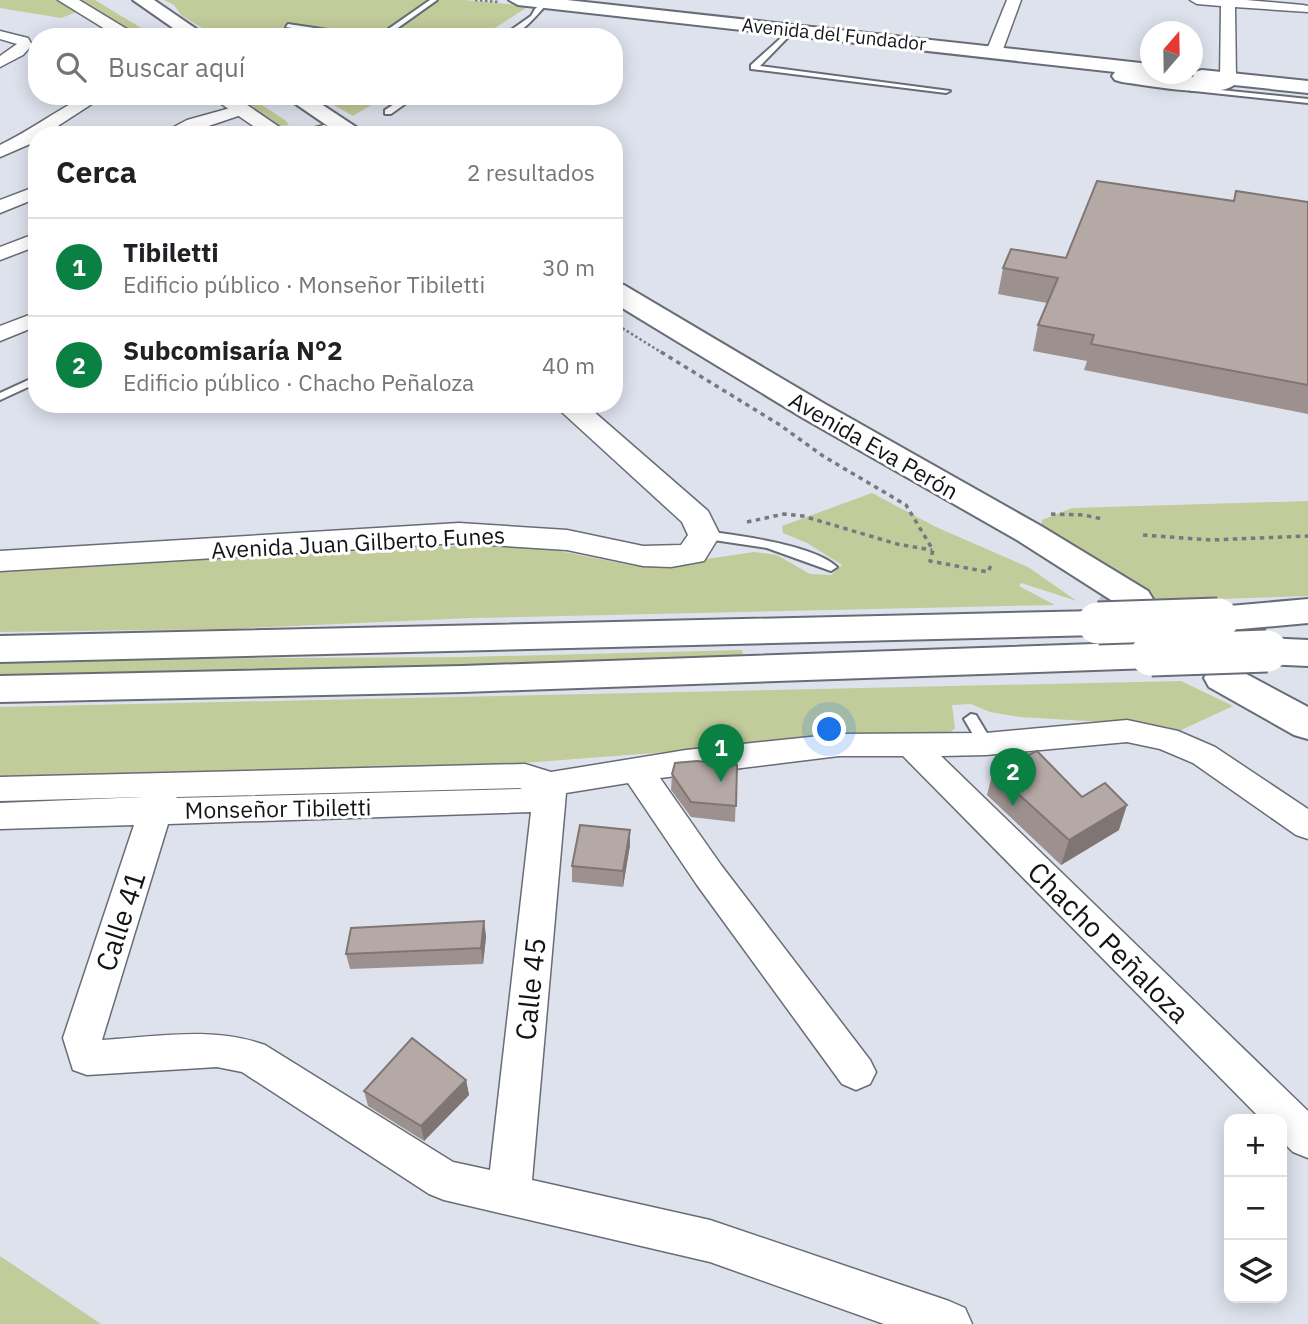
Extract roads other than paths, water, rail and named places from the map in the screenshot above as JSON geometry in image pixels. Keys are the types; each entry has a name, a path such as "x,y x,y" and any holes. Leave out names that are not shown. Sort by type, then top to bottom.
{"main road":[{"name":"Avenida del Fundador","path":"518,0 792,30 1140,62"},
{"name":"Avenida del Fundador","path":"584,0 1140,69"},
{"path":"134,3 161,28"},
{"path":"134,3 182,28"},
{"path":"1069,60 1107,73 1209,85 1225,84 1228,75"},
{"path":"1203,69 1308,87"},
{"path":"1203,74 1308,80"},
{"path":"282,105 311,126"},
{"path":"309,105 342,126"},
{"name":"Avenida Eva Perón","path":"623,296 814,411 1029,533 1135,599"},
{"name":"Avenida Eva Perón","path":"623,317 792,419 999,535 1099,610"},
{"path":"0,649 1099,610 1218,619 1308,618"},
{"path":"1218,619 1308,611"},
{"path":"0,689 463,679 1151,655 1250,668 1308,651"},
{"path":"1250,668 1308,704"},
{"path":"1250,668 1308,725"}],"street":[{"path":"67,0 115,28"},
{"path":"995,49 1014,0"},
{"path":"1197,0 1303,9"},
{"path":"1228,2 1228,75"},
{"path":"0,35 23,41 16,55"},
{"path":"43,126 80,105"},
{"path":"234,105 267,126"},
{"path":"188,126 241,110"},
{"path":"0,152 28,138"},
{"path":"0,207 28,195"},
{"path":"0,254 28,243"},
{"path":"0,334 28,322"},
{"path":"576,413 697,518 704,535"},
{"name":"Avenida Juan Gilberto Funes","path":"0,561 459,533 567,540 643,556 671,557 692,554 704,535"},
{"name":"Monseñor Tibiletti","path":"0,789 160,798 527,801 551,785 686,762 839,745 911,744 979,731 1127,731 1167,739 1204,755 1308,826"},
{"name":"Chacho Peñaloza","path":"911,744 1308,1139"},
{"path":"638,772 709,875 856,1072"},
{"name":"Calle 45","path":"509,1194 551,785"},
{"name":"Monseñor Tibiletti","path":"0,816 160,798"},
{"name":"Calle 41","path":"160,798 82,1038 87,1058 217,1050 251,1057 444,1180 509,1194"},
{"path":"509,1194 710,1241 948,1324"}],"lane":[{"path":"393,28 434,0"},
{"path":"518,28 534,17 546,2"},
{"path":"288,26 301,28"},
{"path":"792,30 754,67 946,91"},
{"path":"1107,73 1140,83 1308,101"},
{"path":"388,113 399,105"},
{"path":"0,397 28,383"},
{"path":"704,535 762,541 831,567"}],"tunnel":[{"path":"1100,598 1106,602"},
{"path":"1106,602 1151,631"},
{"path":"1209,645 1260,677"}],"place":[{"name":"Tibiletti","path":"721,782"},
{"name":"Subcomisaría N°2","path":"1013,806"}]}
